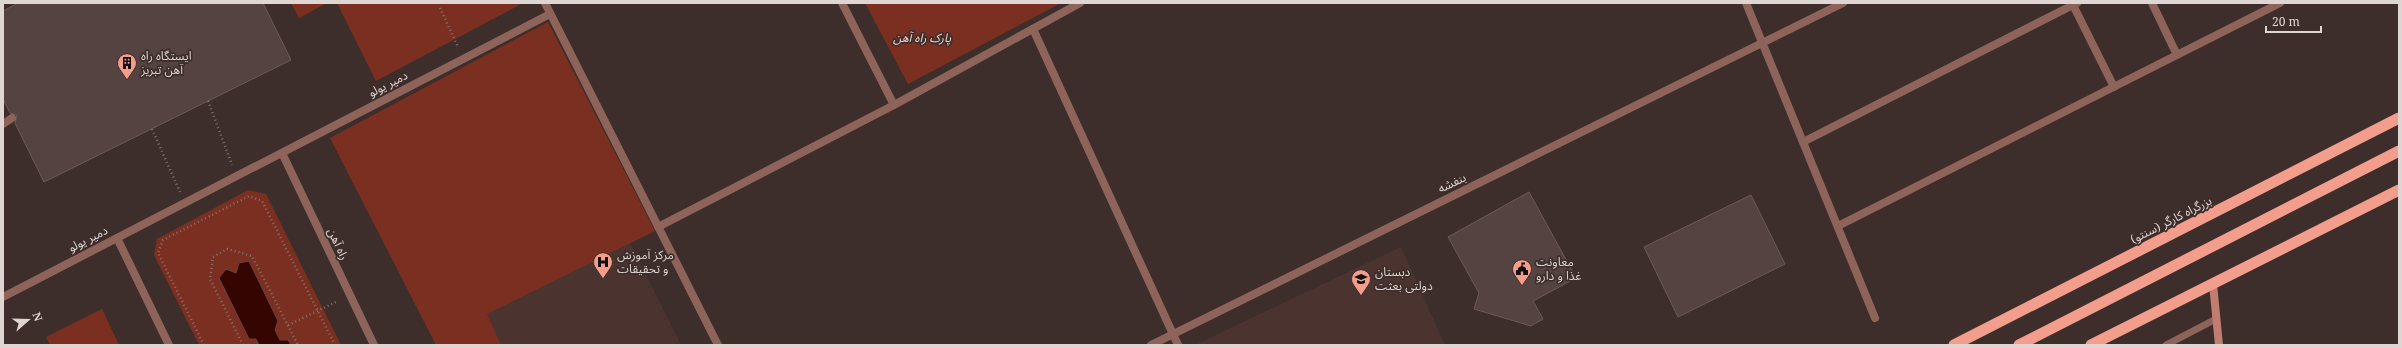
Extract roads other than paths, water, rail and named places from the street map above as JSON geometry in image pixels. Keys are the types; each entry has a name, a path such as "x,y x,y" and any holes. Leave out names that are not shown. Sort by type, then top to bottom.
{"highway":[{"name":"بزرگراه کارگر (سنتو)","path":"1954,345 2399,118"},
{"path":"2019,345 2399,151"},
{"path":"2091,345 2399,190"}],"main road":[{"path":"2213,284 2219,345"}],"street":[{"path":"545,3 718,345"},
{"path":"842,3 894,105"},
{"path":"658,227 894,105 1080,3"},
{"path":"1746,3 1876,318"},
{"name":"بنفشه","path":"1151,345 1843,3"},
{"path":"2152,3 2177,55"},
{"path":"1838,226 2280,3"},
{"path":"1803,142 2074,4 2114,87"},
{"name":"دمیر یولو","path":"3,297 550,14"},
{"path":"1033,29 1178,345"},
{"path":"3,124 12,118"},
{"name":"راه آهن","path":"282,153 374,345"},
{"path":"117,238 168,345"}],"lane":[{"path":"2166,345 2216,319"}],"place":[{"name":"ایستگاه راه آهن تبریز","path":"127,80"},
{"name":"مرکز آموزش و تحقیقات","path":"603,279"},
{"name":"معاونت غذا و دارو","path":"1522,286"},
{"name":"دبستان دولتی بعثت","path":"1361,296"}],"park label":[{"name":"پارک راه آهن","path":"922,38"}]}
